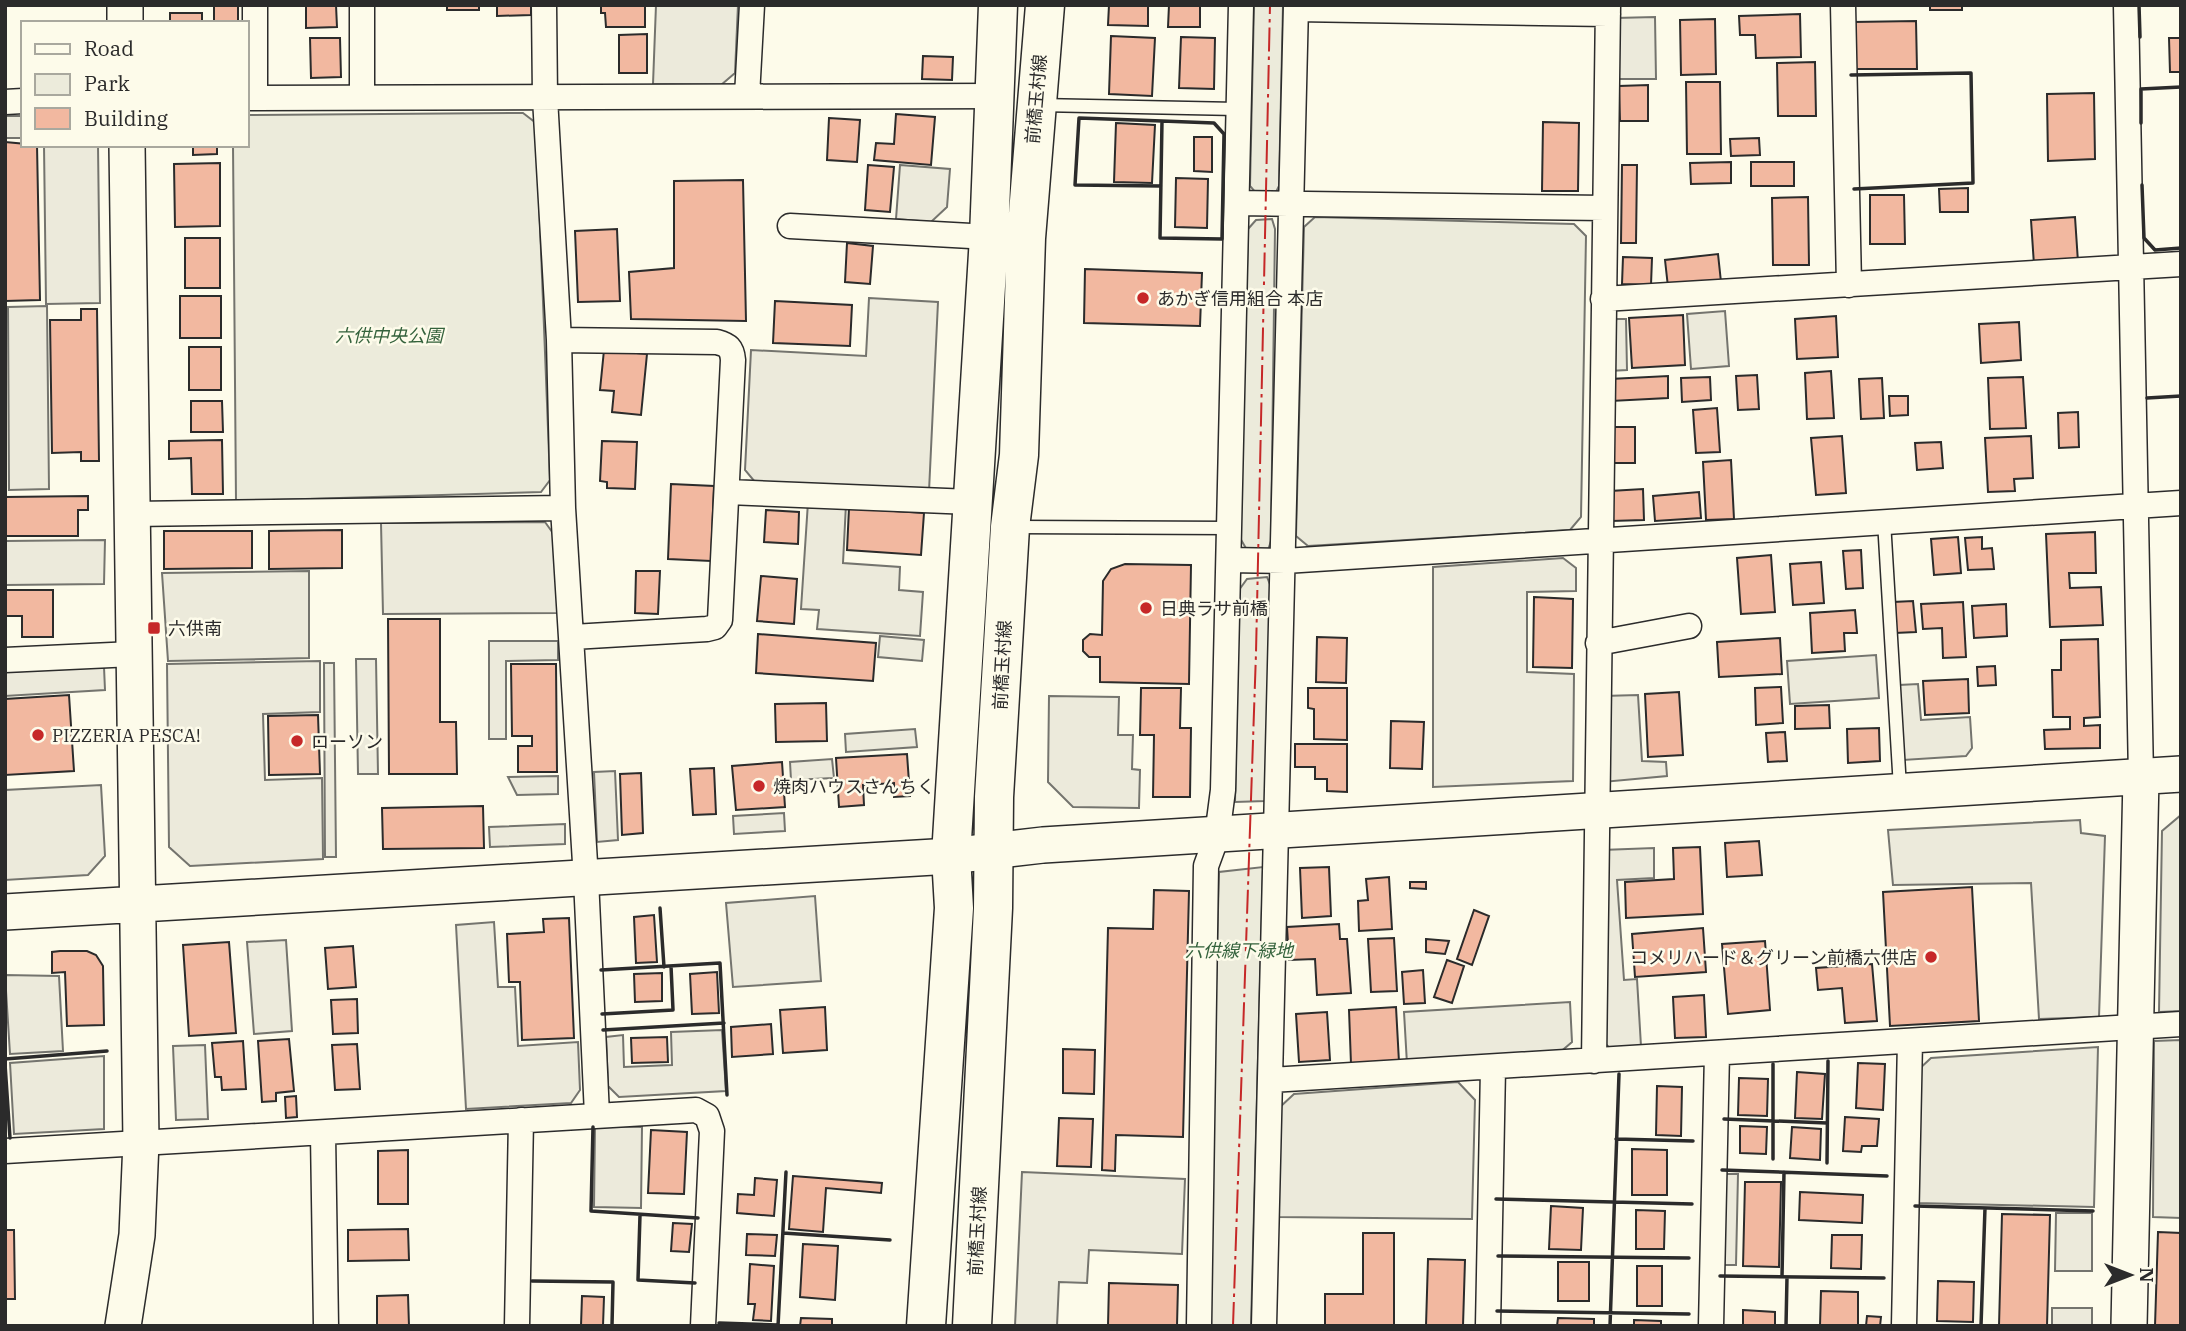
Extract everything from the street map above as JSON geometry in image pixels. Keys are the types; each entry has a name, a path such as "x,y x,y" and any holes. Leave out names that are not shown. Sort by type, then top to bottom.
{"main road":[{"path":"926,1326 954,908 951,856 997,96 998,5"},
{"name":"前橋玉村線","path":"972,1326 993,908 992,851 1010,527 1019,455 1026,238 1045,5"}],"street":[{"path":"255,5 251,98 997,96"},
{"path":"362,5 362,97"},
{"path":"544,5 545,98 559,340 563,508 573,637 597,1115"},
{"path":"747,96 752,5"},
{"path":"1199,1326 1206,866 1217,836 1223,790 1241,5"},
{"path":"1843,5 1849,285"},
{"path":"2126,5 2141,777 2129,1326"},
{"path":"1264,1326 1285,561 1290,203 1296,7 1608,10 1595,811 1594,1061"},
{"path":"122,1326 137,1235 141,1142 127,147"},
{"path":"1237,203 1605,208"},
{"path":"790,226 989,237"},
{"path":"1603,299 2181,264"},
{"path":"559,340 727,345 732,350 733,360 723,613 715,627 573,637"},
{"path":"728,492 971,502"},
{"path":"1229,560 1285,561 2181,503"},
{"path":"133,514 563,508"},
{"path":"1598,643 1689,626"},
{"path":"5,660 133,654"},
{"path":"5,912 951,856 1043,845 2181,774"},
{"path":"1271,1080 2181,1024"},
{"path":"1904,1326 1910,1041"},
{"path":"1711,1326 1717,1053"},
{"path":"1488,1326 1493,1068"},
{"path":"5,1151 323,1134 687,1109 703,1112 711,1123 703,1326"},
{"path":"517,1326 521,1120"},
{"path":"323,1134 326,1326"}],"lane":[{"path":"1036,105 1237,108"},
{"path":"1884,521 1900,792"},
{"path":"1010,527 1230,528"}],"green space":[{"path":"1254,5 1283,5 1279,186 1276,192 1256,193 1250,186"},
{"name":"六供中央公園","path":"523,113 536,123 550,480 541,492 236,501 233,147 248,147 248,115"},
{"path":"1315,217 1574,224 1586,236 1581,517 1570,530 1308,546 1296,536 1304,227"},
{"path":"1272,219 1275,229 1271,541 1268,550 1247,550 1240,538 1248,229 1256,220"},
{"path":"1267,577 1271,587 1265,801 1235,802 1239,590 1247,579"},
{"name":"六供線下緑地","path":"1263,867 1251,1326 1207,1326 1219,872"}],"shaded area":[{"path":"656,5 738,5 735,73 721,85 653,84"},
{"path":"1655,17 1656,79 1616,79 1615,18"},
{"path":"5,116 21,116 21,138 5,138"},
{"path":"44,147 98,147 100,303 46,304"},
{"path":"900,165 950,169 947,207 931,222 896,219"},
{"path":"869,298 938,302 929,491 755,482 745,470 751,350 866,356"},
{"path":"47,306 49,489 9,490 8,307"},
{"path":"1725,311 1729,366 1691,369 1687,314"},
{"path":"1617,319 1626,319 1627,370 1609,371 1608,328"},
{"path":"808,502 846,504 843,563 900,567 899,590 923,592 920,636 817,629 819,610 801,609"},
{"path":"545,522 555,536 559,613 383,614 381,523"},
{"path":"105,540 104,584 5,585 5,541"},
{"path":"1563,558 1576,568 1576,591 1527,592 1527,672 1574,674 1573,781 1433,787 1433,567"},
{"path":"309,571 309,658 168,661 162,573"},
{"path":"880,636 924,640 922,661 878,657"},
{"path":"489,641 558,641 558,660 506,661 506,739 489,739"},
{"path":"1876,655 1879,698 1790,704 1787,661"},
{"path":"356,659 376,659 378,774 358,774"},
{"path":"320,661 320,712 263,714 265,780 322,778 323,859 190,866 169,847 167,664"},
{"path":"324,663 334,663 336,857 325,857"},
{"path":"104,667 105,690 5,696 5,672"},
{"path":"1918,684 1921,720 1970,717 1972,748 1966,756 1903,760 1899,685"},
{"path":"1638,695 1642,761 1666,762 1667,776 1603,782 1603,696"},
{"path":"1049,696 1119,697 1118,735 1133,735 1132,769 1140,770 1139,808 1073,807 1048,782"},
{"path":"915,729 917,747 846,752 845,734"},
{"path":"832,759 834,778 791,780 790,762"},
{"path":"615,771 618,840 597,842 594,772"},
{"path":"558,776 558,794 517,795 508,777"},
{"path":"101,785 105,856 88,875 5,880 5,790"},
{"path":"784,813 785,831 734,834 733,816"},
{"path":"2181,815 2181,1011 2159,1012 2162,831"},
{"path":"2080,820 2081,833 2105,836 2099,1017 2039,1019 2031,883 1893,885 1888,830"},
{"path":"565,824 565,844 490,847 489,827"},
{"path":"1654,848 1654,878 1617,880 1624,980 1637,979 1641,1046 1611,1049 1598,1037 1602,850"},
{"path":"815,896 821,981 733,987 726,903"},
{"path":"494,922 498,987 515,987 518,1046 578,1042 580,1090 571,1103 466,1109 456,925"},
{"path":"286,940 292,1031 254,1034 247,942"},
{"path":"5,975 59,976 63,1051 10,1054"},
{"path":"1570,1002 1572,1042 1558,1054 1407,1064 1404,1012"},
{"path":"722,1030 726,1091 619,1097 608,1086 606,1037 623,1035 624,1067 672,1065 671,1032"},
{"path":"2181,1040 2181,1218 2153,1217 2154,1041"},
{"path":"205,1045 208,1119 176,1120 173,1046"},
{"path":"2098,1047 2094,1207 1916,1203 1916,1072 1931,1058"},
{"path":"104,1056 104,1129 14,1134 10,1063"},
{"path":"1458,1082 1475,1100 1472,1219 1277,1217 1279,1108 1294,1094"},
{"path":"595,1126 642,1127 641,1208 594,1207"},
{"path":"1022,1172 1185,1179 1182,1254 1089,1250 1087,1283 1059,1282 1057,1326 1015,1326"},
{"path":"1721,1174 1738,1174 1736,1265 1719,1265"},
{"path":"2056,1213 2092,1213 2092,1271 2055,1271"},
{"path":"2052,1308 2092,1308 2092,1326 2052,1326"}],"building":[{"path":"214,5 238,5 238,21 214,21"},
{"path":"306,5 336,5 337,27 306,28"},
{"path":"447,5 479,5 479,10 447,10"},
{"path":"497,5 531,5 531,15 497,16"},
{"path":"601,5 645,5 645,27 606,27 605,13 601,13"},
{"path":"1109,5 1148,5 1148,26 1108,25"},
{"path":"1169,5 1200,5 1200,27 1168,27"},
{"path":"1930,5 1962,5 1962,10 1930,10"},
{"path":"170,13 202,13 202,21 170,21"},
{"path":"1800,14 1801,57 1756,58 1755,35 1740,35 1739,16"},
{"path":"1715,19 1716,74 1681,75 1680,20"},
{"path":"1916,21 1917,69 1853,69 1853,22"},
{"path":"647,34 647,73 619,73 619,35"},
{"path":"1111,36 1155,38 1152,96 1109,94"},
{"path":"1181,37 1215,38 1214,89 1179,88"},
{"path":"310,38 340,38 341,77 311,78"},
{"path":"2169,38 2181,38 2181,72 2170,72"},
{"path":"923,56 953,57 952,80 922,79"},
{"path":"1815,62 1816,116 1778,116 1777,63"},
{"path":"1686,82 1720,82 1721,154 1687,154"},
{"path":"1648,85 1648,121 1620,121 1619,86"},
{"path":"2094,93 2095,159 2048,161 2047,94"},
{"path":"896,114 935,117 931,165 874,160 876,143 894,144"},
{"path":"829,118 860,120 857,162 827,160"},
{"path":"1543,122 1579,123 1578,191 1542,191"},
{"path":"1116,123 1155,125 1152,183 1114,182"},
{"path":"1194,137 1212,137 1212,172 1194,171"},
{"path":"1759,138 1760,155 1731,156 1730,139"},
{"path":"5,142 21,144 21,147 37,147 40,300 5,301"},
{"path":"193,147 217,147 217,154 193,155"},
{"path":"1731,162 1731,183 1691,184 1690,163"},
{"path":"1751,162 1794,162 1794,186 1751,186"},
{"path":"220,163 220,226 175,227 174,164"},
{"path":"868,165 894,167 890,212 865,210"},
{"path":"1622,165 1637,165 1636,243 1621,243"},
{"path":"1176,178 1208,179 1207,228 1175,227"},
{"path":"743,180 746,321 631,319 629,272 674,268 674,181"},
{"path":"1968,188 1968,212 1940,212 1939,189"},
{"path":"1870,195 1904,195 1905,244 1870,244"},
{"path":"1808,197 1809,265 1773,265 1772,198"},
{"path":"2075,217 2078,262 2034,265 2031,220"},
{"path":"617,229 620,301 578,302 575,231"},
{"path":"185,238 220,238 220,288 185,288"},
{"path":"847,243 873,246 870,284 845,282"},
{"path":"1718,254 1721,282 1668,287 1665,260"},
{"path":"1623,257 1652,258 1651,285 1622,284"},
{"name":"あかぎ信用組合 本店","path":"1085,269 1202,273 1200,326 1084,323"},
{"path":"180,296 221,296 221,338 180,338"},
{"path":"775,301 852,305 850,346 773,343"},
{"path":"81,309 97,309 99,461 81,461 81,452 52,453 50,320 81,320"},
{"path":"1683,315 1685,365 1632,368 1629,318"},
{"path":"1836,316 1838,357 1797,359 1795,319"},
{"path":"2019,322 2021,360 1981,363 1979,324"},
{"path":"189,347 221,347 221,390 189,390"},
{"path":"604,350 647,354 641,415 612,412 614,391 600,390"},
{"path":"1831,371 1834,418 1807,419 1805,373"},
{"path":"1757,375 1759,409 1738,410 1736,376"},
{"path":"1668,376 1668,398 1611,401 1610,379"},
{"path":"1710,377 1711,400 1682,402 1681,378"},
{"path":"2023,377 2026,428 1990,429 1988,378"},
{"path":"1882,378 1884,418 1861,419 1859,379"},
{"path":"1889,396 1908,396 1908,415 1890,416"},
{"path":"191,401 222,401 223,432 191,432"},
{"path":"1717,408 1720,452 1696,453 1693,410"},
{"path":"2078,412 2079,447 2059,448 2058,413"},
{"path":"1611,427 1635,427 1635,463 1610,463"},
{"path":"1842,436 1846,493 1816,495 1811,438"},
{"path":"2031,436 2033,478 2014,479 2015,491 1988,492 1985,438"},
{"path":"222,440 223,494 192,494 191,458 169,459 169,441"},
{"path":"602,441 637,442 635,489 607,488 607,482 600,481"},
{"path":"1941,442 1943,468 1917,470 1915,443"},
{"path":"1731,460 1734,519 1706,520 1703,462"},
{"path":"671,484 714,486 711,561 668,559"},
{"path":"1643,489 1644,520 1611,521 1610,491"},
{"path":"1699,492 1701,518 1655,521 1653,496"},
{"path":"88,496 88,510 78,510 78,536 5,536 5,497"},
{"path":"849,508 924,513 921,555 847,550"},
{"path":"766,510 799,512 798,544 764,542"},
{"path":"342,530 342,568 269,569 269,531"},
{"path":"164,531 252,531 252,568 164,569"},
{"path":"2095,532 2096,573 2069,573 2070,588 2101,587 2103,625 2050,627 2046,534"},
{"path":"1958,537 1961,573 1934,575 1931,539"},
{"path":"1982,537 1982,549 1992,548 1994,569 1968,570 1965,538"},
{"path":"1861,550 1863,588 1846,589 1843,551"},
{"path":"1771,555 1775,612 1741,614 1737,558"},
{"path":"1821,562 1824,603 1793,605 1790,564"},
{"name":"日典ラサ前橋","path":"1125,564 1191,565 1189,684 1100,682 1100,657 1089,657 1083,651 1083,640 1090,634 1102,635 1103,581 1111,569"},
{"path":"636,571 660,571 658,614 635,613"},
{"path":"761,576 797,579 794,624 757,621"},
{"path":"5,590 53,590 53,637 22,637 22,616 6,616"},
{"path":"1534,597 1573,599 1572,668 1533,667"},
{"path":"1913,601 1916,632 1895,633 1893,602"},
{"path":"1963,602 1966,657 1943,658 1942,628 1923,629 1921,604"},
{"path":"2006,604 2007,636 1974,638 1972,606"},
{"path":"1855,610 1857,633 1844,633 1845,651 1812,653 1810,613"},
{"path":"388,619 440,619 440,722 456,722 457,774 389,774"},
{"path":"758,634 876,643 873,681 756,673"},
{"path":"1317,637 1347,638 1346,683 1316,682"},
{"path":"1780,638 1782,674 1719,677 1717,642"},
{"path":"2098,639 2100,717 2084,718 2084,726 2100,725 2100,748 2045,749 2044,730 2070,729 2070,717 2053,717 2052,670 2061,670 2061,640"},
{"path":"511,664 556,664 557,772 518,772 518,746 532,746 532,736 512,736"},
{"path":"1995,666 1996,685 1978,686 1977,667"},
{"path":"1968,679 1969,713 1925,715 1923,681"},
{"path":"1781,687 1783,723 1756,725 1755,688"},
{"path":"1141,688 1181,688 1180,728 1191,728 1190,797 1153,797 1154,735 1140,735"},
{"path":"1308,688 1347,688 1347,740 1314,739 1314,709 1308,708"},
{"path":"1679,692 1683,755 1648,757 1645,694"},
{"name":"PIZZERIA PESCA!","path":"69,695 74,771 5,775 5,699"},
{"path":"826,703 827,741 776,742 775,704"},
{"path":"1829,705 1830,728 1795,729 1795,706"},
{"path":"318,715 320,774 269,775 268,716"},
{"path":"1391,721 1424,722 1422,769 1390,768"},
{"path":"1879,728 1880,761 1848,763 1847,729"},
{"path":"1785,732 1787,761 1768,762 1766,733"},
{"path":"1295,744 1347,744 1347,792 1327,791 1327,779 1315,779 1315,767 1295,767"},
{"path":"907,754 910,796 894,797 894,783 863,785 864,805 839,807 836,758"},
{"name":"焼肉ハウスさんちく","path":"782,762 785,807 736,810 732,766"},
{"path":"714,768 716,814 693,815 690,769"},
{"path":"641,773 643,833 622,835 620,774"},
{"path":"483,806 484,848 383,849 382,808"},
{"path":"1759,841 1762,875 1727,877 1725,843"},
{"path":"1700,847 1703,914 1626,918 1625,882 1674,879 1673,848"},
{"path":"1329,867 1331,916 1302,918 1300,868"},
{"path":"1389,877 1392,929 1359,931 1358,901 1368,900 1366,879"},
{"path":"1410,882 1426,882 1426,889 1410,888"},
{"name":"コメリハード＆グリーン前橋六供店","path":"1972,887 1979,1021 1890,1026 1883,892"},
{"path":"1154,890 1189,891 1183,1137 1116,1135 1115,1171 1102,1170 1108,928 1153,929"},
{"path":"1474,910 1489,916 1472,965 1457,959"},
{"path":"654,915 657,962 636,963 634,917"},
{"path":"569,918 574,1038 522,1040 520,982 509,982 507,934 544,932 543,919"},
{"path":"1339,924 1340,939 1347,939 1351,993 1317,995 1315,959 1289,960 1287,927"},
{"path":"1703,928 1706,972 1635,977 1632,934"},
{"path":"1394,938 1397,991 1371,992 1368,939"},
{"path":"1426,939 1449,941 1445,954 1426,952"},
{"path":"1765,941 1770,1010 1728,1014 1722,944"},
{"path":"229,942 236,1033 189,1036 183,945"},
{"path":"353,946 356,987 328,989 325,948"},
{"path":"87,951 96,955 103,966 104,1025 67,1026 65,972 52,973 52,952"},
{"path":"1447,960 1464,966 1452,1003 1434,997"},
{"path":"1872,964 1877,1021 1845,1023 1842,988 1818,990 1816,968"},
{"path":"1423,970 1425,1003 1404,1004 1402,972"},
{"path":"717,972 719,1013 692,1014 690,974"},
{"path":"662,973 662,1001 635,1002 634,974"},
{"path":"1704,995 1706,1037 1675,1038 1673,997"},
{"path":"357,999 358,1033 333,1034 331,1000"},
{"path":"825,1007 827,1050 783,1053 780,1010"},
{"path":"1396,1007 1399,1062 1351,1064 1349,1010"},
{"path":"1327,1012 1330,1060 1299,1062 1296,1014"},
{"path":"771,1024 773,1054 732,1057 731,1027"},
{"path":"667,1037 668,1062 632,1063 631,1038"},
{"path":"289,1039 294,1091 276,1093 276,1101 262,1102 258,1041"},
{"path":"243,1041 246,1089 222,1090 221,1077 215,1077 212,1043"},
{"path":"357,1044 360,1089 335,1090 332,1045"},
{"path":"1063,1049 1095,1050 1094,1094 1063,1093"},
{"path":"1858,1063 1885,1064 1883,1110 1856,1108"},
{"path":"1797,1072 1825,1074 1822,1119 1795,1118"},
{"path":"1739,1078 1768,1079 1767,1116 1738,1115"},
{"path":"1657,1086 1682,1087 1681,1136 1656,1135"},
{"path":"296,1096 297,1117 286,1118 285,1097"},
{"path":"1845,1117 1879,1119 1877,1146 1862,1146 1861,1152 1843,1151"},
{"path":"1059,1118 1093,1119 1091,1167 1057,1166"},
{"path":"1740,1126 1767,1127 1766,1154 1740,1153"},
{"path":"1792,1127 1821,1129 1820,1160 1790,1158"},
{"path":"651,1130 687,1132 684,1194 648,1193"},
{"path":"1632,1149 1667,1150 1667,1195 1632,1195"},
{"path":"408,1150 408,1204 378,1204 378,1151"},
{"path":"793,1176 882,1183 881,1193 826,1188 823,1232 789,1229"},
{"path":"755,1178 777,1180 774,1216 737,1213 738,1194 754,1195"},
{"path":"1745,1182 1781,1182 1779,1267 1743,1266"},
{"path":"1800,1192 1863,1195 1862,1223 1799,1220"},
{"path":"1551,1206 1583,1208 1581,1250 1549,1249"},
{"path":"1636,1210 1665,1211 1664,1249 1636,1249"},
{"path":"2002,1214 2050,1215 2047,1326 1999,1326"},
{"path":"673,1223 692,1224 689,1252 671,1251"},
{"path":"408,1229 409,1260 348,1261 348,1230"},
{"path":"5,1230 14,1230 15,1299 5,1299"},
{"path":"2158,1232 2181,1233 2181,1326 2155,1326"},
{"path":"1363,1233 1394,1233 1394,1326 1325,1326 1325,1294 1363,1294"},
{"path":"747,1234 777,1235 775,1256 746,1255"},
{"path":"1832,1235 1862,1235 1861,1269 1831,1268"},
{"path":"803,1244 838,1246 835,1300 800,1297"},
{"path":"1428,1259 1465,1260 1463,1326 1426,1326"},
{"path":"1558,1262 1589,1262 1589,1301 1558,1301"},
{"path":"750,1264 774,1266 771,1321 753,1320 755,1304 748,1304"},
{"path":"1637,1266 1662,1266 1662,1306 1637,1306"},
{"path":"1938,1281 1974,1282 1973,1322 1937,1321"},
{"path":"1109,1283 1178,1285 1177,1326 1108,1326"},
{"path":"1821,1291 1858,1292 1858,1326 1820,1326"},
{"path":"408,1295 409,1326 377,1326 377,1296"},
{"path":"582,1296 604,1297 603,1326 581,1326"},
{"path":"1743,1310 1775,1312 1775,1326 1743,1326"},
{"path":"1867,1316 1881,1317 1880,1326 1866,1326"},
{"path":"801,1318 832,1319 832,1326 800,1326"},
{"path":"1558,1318 1594,1319 1594,1326 1557,1326"},
{"path":"1634,1320 1661,1321 1661,1326 1634,1326"}],"wall":[{"path":"2139,5 2140,37"},
{"path":"1851,75 1971,73 1973,183 1854,189"},
{"path":"2141,123 2141,89 2181,87"},
{"path":"1161,186 1075,185 1079,118 1162,121"},
{"path":"1162,121 1214,123 1224,134 1222,239 1160,238 1162,121"},
{"path":"2142,185 2144,238 2155,250 2181,248"},
{"path":"2147,398 2181,396"},
{"path":"660,908 664,967"},
{"path":"601,970 720,963 727,1095"},
{"path":"602,1014 673,1010 671,966"},
{"path":"603,1030 724,1023"},
{"path":"5,1059 107,1051"},
{"path":"1827,1163 1828,1061"},
{"path":"5,1064 10,1138"},
{"path":"1773,1064 1773,1159"},
{"path":"1610,1326 1619,1074"},
{"path":"1724,1119 1827,1123"},
{"path":"593,1127 591,1211 698,1218"},
{"path":"1616,1139 1693,1141"},
{"path":"1722,1170 1887,1176"},
{"path":"778,1326 786,1172"},
{"path":"1782,1277 1784,1172"},
{"path":"1496,1199 1692,1204"},
{"path":"1915,1206 2093,1211"},
{"path":"1981,1326 1985,1208"},
{"path":"640,1215 638,1280 695,1283"},
{"path":"783,1233 890,1240"},
{"path":"1498,1256 1689,1258"},
{"path":"1720,1276 1884,1278"},
{"path":"1786,1326 1787,1277"},
{"path":"532,1281 613,1282 612,1326"},
{"path":"1497,1311 1689,1314"},
{"path":"719,1323 778,1325"}],"power":[{"path":"1233,1326 1256,653 1270,5"}],"place":[{"name":"あかぎ信用組合 本店","path":"1143,298"},
{"name":"日典ラサ前橋","path":"1146,608"},
{"name":"六供南","path":"154,628"},
{"name":"PIZZERIA PESCA!","path":"38,735"},
{"name":"ローソン","path":"297,741"},
{"name":"焼肉ハウスさんちく","path":"759,786"},
{"name":"コメリハード＆グリーン前橋六供店","path":"1931,957"}]}
